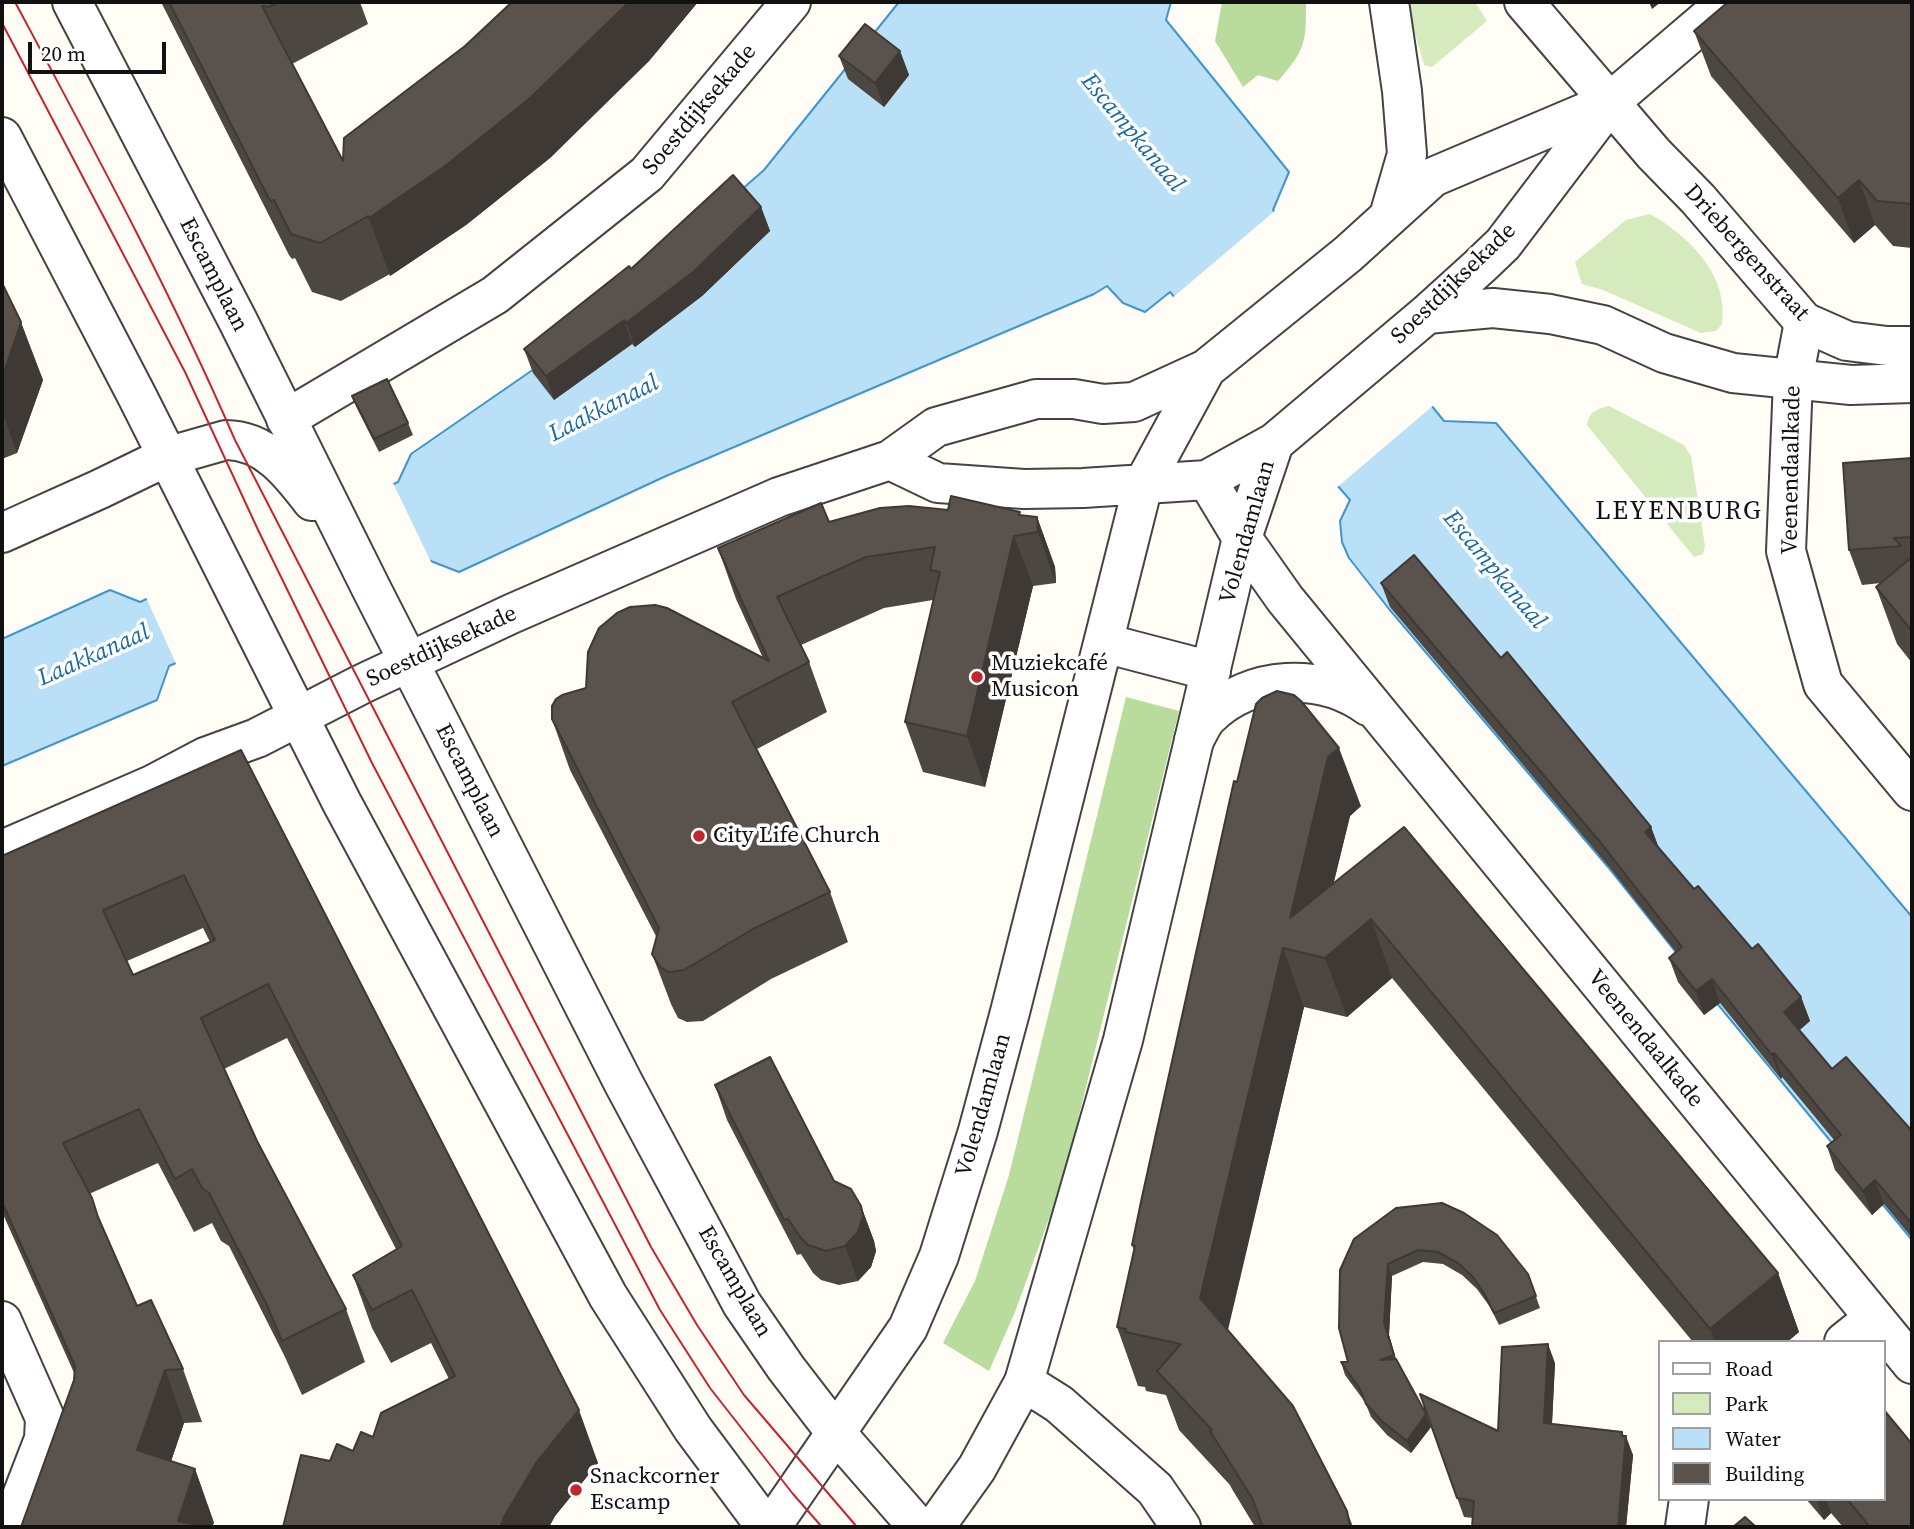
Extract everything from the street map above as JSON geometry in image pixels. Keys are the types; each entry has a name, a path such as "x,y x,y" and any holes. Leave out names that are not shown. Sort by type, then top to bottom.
{"street":[{"name":"Escamplaan","path":"72,2 286,419 321,502 372,590 624,1084 742,1304 786,1368 836,1433 918,1527"},
{"name":"Soestdijksekade","path":"286,419 495,295 648,174 791,2"},
{"path":"1388,219 1407,153 1402,91 1389,2"},
{"path":"1524,2 1611,102 1727,2"},
{"name":"Soestdijksekade","path":"2,850 152,785 205,757 257,738 511,614 779,497 890,460 936,427 1036,399 1074,399 1103,404 1134,402 1212,365 1348,254 1433,177 1611,102"},
{"name":"Soestdijksekade","path":"1279,439 1418,321 1503,244 1611,102"},
{"name":"Driebergenstraat","path":"1611,102 1804,323 1847,341 1912,346"},
{"path":"2,137 300,716 342,803 608,1296 693,1429 766,1527"},
{"path":"1418,321 1493,308 1550,314 1603,325 1664,353 1733,373 1851,385 1912,383"},
{"name":"Veenendaalkade","path":"1804,323 1793,380 1786,551 1823,684 1912,791"},
{"name":"Soestdijksekade","path":"1143,485 1212,365"},
{"name":"Volendamlaan","path":"771,1527 908,1328 939,1256 978,1131 1010,1012 1143,485 1207,480 1279,439"},
{"name":"Volendamlaan","path":"935,1527 977,1468 1024,1382 1123,1040 1242,538 1279,439"},
{"path":"2,533 166,457 217,441 235,440 262,450 288,470 321,502"},
{"path":"890,460 938,483 1024,489 1143,485"},
{"name":"Veenendaalkade","path":"1207,480 1242,538 1285,599 1912,1364"},
{"path":"1104,643 1211,671"},
{"name":"Veenendaalkade","path":"1261,685 1288,683 1327,686 1354,695 1379,713"},
{"name":"Volendamlaan","path":"1194,740 1206,719 1223,704 1261,685"},
{"path":"1846,1340 1874,1318"},
{"path":"2,1321 45,1418 44,1439 10,1527"},
{"path":"1024,1382 1059,1404 1155,1489 1181,1527"},
{"path":"1685,1527 1689,1501"}],"green space":[{"path":"1222,2 1306,2 1305,37 1299,53 1278,81 1258,75 1243,87 1215,41"},
{"path":"1406,2 1475,2 1487,21 1432,67 1424,65"},
{"path":"1650,214 1692,246 1713,274 1723,306 1722,324 1716,331 1701,333 1603,290 1582,284 1575,262 1626,220"},
{"path":"1609,406 1684,445 1691,456 1705,546 1703,554 1694,557 1587,425 1594,412"},
{"path":"1126,697 1179,711 1063,1180 1015,1312 989,1371 943,1343 975,1281 1009,1175"}],"water":[{"path":"899,2 1171,2 1166,20 1289,172 1273,210 1444,421 1496,423 1912,917 1912,1240 1608,867 1389,609 1349,558 1342,542 1340,521 1350,500 1170,292 1145,312 1123,303 1107,286 1094,294 666,476 459,572 423,558 169,666 157,700 2,766 2,639 110,590 140,602 398,482 411,454 547,360 764,170"}],"pier":[{"path":"1277,209 1435,404 1335,489 1171,299"},
{"path":"392,481 432,564 423,562 177,666 145,595"}],"building":[{"path":"169,2 279,2 269,7 262,6 343,161 344,138 465,46 512,2 629,2 529,99 445,166 369,218 368,216 320,243 291,234 274,200 271,201 268,197"},
{"path":"1728,2 1912,2 1912,204 1877,201 1859,180 1838,198 1694,31"},
{"path":"865,24 900,51 875,83 839,56"},
{"path":"733,175 761,207 693,272 626,323 624,320 546,376 524,349 629,266 631,269"},
{"path":"2,283 21,322 2,378"},
{"path":"387,379 408,423 374,439 352,396"},
{"path":"1912,458 1912,537 1894,538 1901,546 1849,550 1843,463"},
{"path":"951,496 1020,512 1019,515 1037,517 1038,532 1014,536 967,736 905,722 940,572 930,570 935,547 866,557 777,597 809,662 732,702 830,892 753,929 684,970 669,972 660,967 652,954 659,928 552,719 552,706 556,699 586,688 588,652 599,628 617,613 630,607 655,605 667,608 769,661 718,548 821,503 829,522 880,508 909,506 948,510"},
{"path":"1414,555 1501,658 1507,652 1651,827 1645,832 1694,889 1698,886 1752,949 1758,944 1801,997 1784,1012 1832,1069 1846,1057 1912,1131 1912,1224 1875,1180 1863,1191 1827,1146 1841,1135 1774,1053 1772,1055 1712,979 1696,991 1669,958 1682,947 1601,843 1381,583"},
{"path":"1912,557 1912,631 1876,587"},
{"path":"1277,691 1294,695 1301,701 1339,748 1328,757 1290,918 1404,827 1778,1273 1710,1329 1371,919 1325,958 1283,948 1200,1298 1293,1406 1347,1511 1350,1527 1263,1527 1252,1498 1210,1431 1212,1430 1157,1371 1181,1344 1125,1332 1126,1329 1117,1327 1135,1246 1132,1245 1142,1197 1234,781 1237,782 1256,704"},
{"path":"241,750 579,1410 536,1463 500,1527 283,1527 301,1455 330,1461 337,1444 353,1451 361,1432 373,1437 381,1413 455,1376 412,1290 372,1310 353,1275 402,1246 268,984 201,1018 257,1141 346,1309 282,1341 266,1303 209,1193 202,1188 192,1169 175,1179 139,1109 63,1143 92,1198 137,1306 151,1300 183,1369 165,1370 137,1450 195,1469 178,1521 206,1527 21,1527 74,1380 75,1366 2,1202 2,856","holes":["184,875 215,940 133,975 103,910"]},
{"path":"770,1057 834,1181 851,1189 861,1206 863,1216 858,1232 845,1246 826,1251 808,1245 788,1219 784,1220 715,1085"},
{"path":"1442,1203 1464,1213 1497,1235 1528,1274 1536,1296 1494,1313 1473,1277 1458,1263 1438,1252 1418,1250 1388,1264 1384,1323 1394,1355 1380,1360 1396,1359 1426,1414 1407,1441 1366,1404 1360,1389 1341,1362 1348,1362 1339,1328 1340,1270 1354,1239 1396,1208"},
{"path":"1548,1344 1544,1423 1622,1432 1622,1436 1626,1436 1618,1527 1472,1527 1474,1501 1457,1498 1420,1394 1498,1431 1502,1347"},
{"path":"1886,1412 1912,1444 1912,1527 1870,1527 1849,1501 1886,1501"},
{"path":"1745,1517 1756,1527 1733,1527"}],"tram line":[{"path":"15,2 130,219 235,440 651,1247 697,1325 744,1395 857,1527"},
{"path":"2,23 185,372 259,532 372,763 660,1310 710,1388 822,1527"}],"place":[{"name":"Muziekcafé Musicon","path":"977,677"},
{"name":"City Life Church","path":"699,836"},
{"name":"Snackcorner Escamp","path":"576,1490"}],"district":[{"name":"LEYENBURG","path":"1679,512"}],"water label":[{"name":"Escampkanaal","path":"1132,133"},
{"name":"Laakkanaal","path":"604,409"},
{"name":"Escampkanaal","path":"1494,570"},
{"name":"Laakkanaal","path":"94,656"}]}
